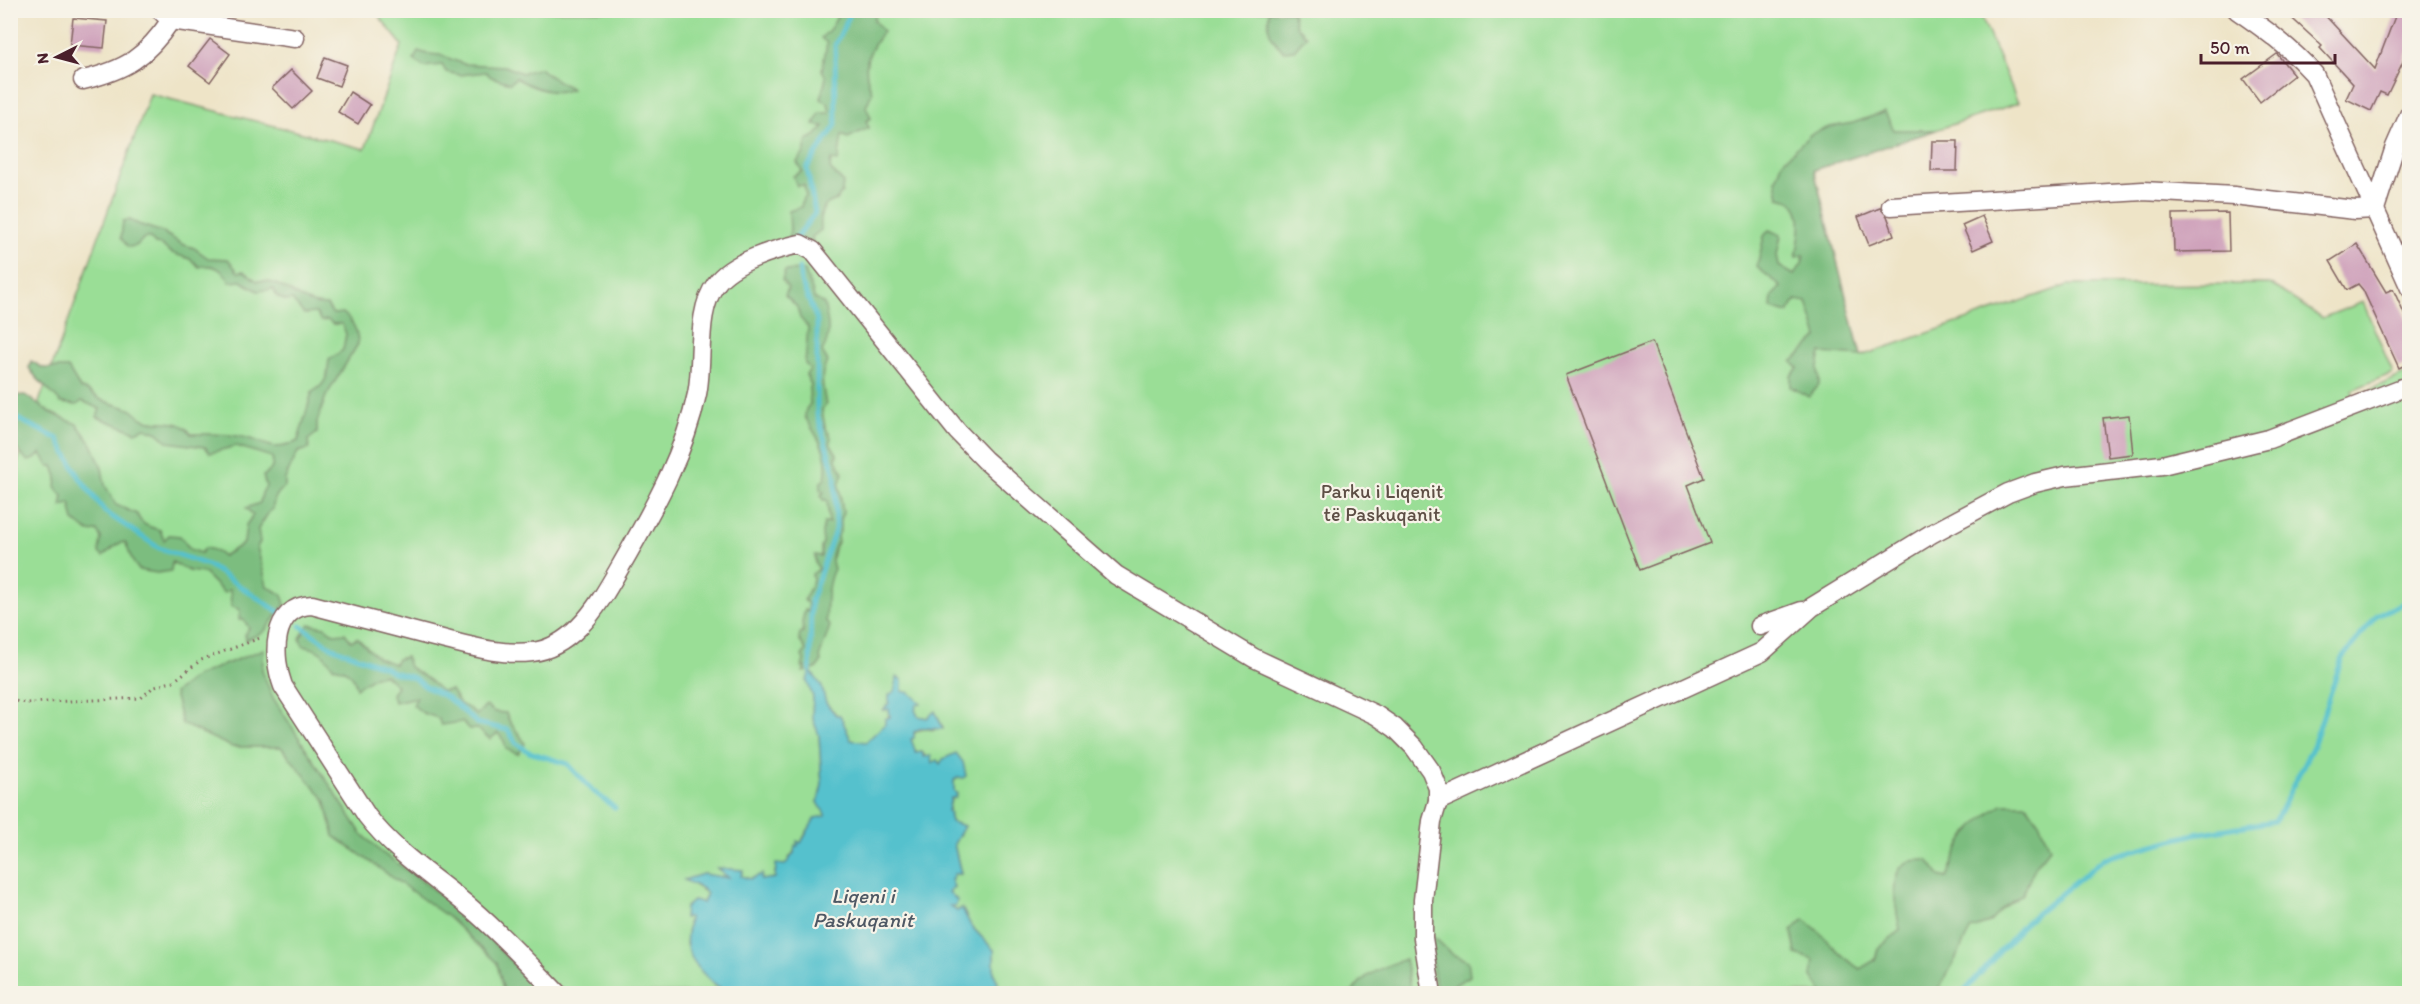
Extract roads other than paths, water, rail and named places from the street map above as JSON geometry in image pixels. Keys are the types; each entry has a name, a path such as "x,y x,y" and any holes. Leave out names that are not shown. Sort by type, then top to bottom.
{"street":[{"path":"2237,10 2296,54 2314,74 2409,288"},
{"path":"83,80 113,73 135,60 156,42 166,15 296,38"},
{"path":"2375,209 2402,147 2409,113"},
{"path":"1891,206 2143,191 2234,196 2355,210 2375,209"},
{"path":"558,993 506,939 399,851 380,834 366,816 283,686 277,671 276,655 279,632 287,614 294,608 312,605 497,652 532,652 546,649 564,639 580,626 612,580 669,479 697,396 702,369 703,318 716,283 729,271 764,254 800,244 813,251 957,431 1037,508 1116,575 1254,658 1348,700 1395,728 1414,747 1431,771 1438,788 1423,900 1423,938 1432,993"},
{"path":"1438,801 1762,652 1812,607 1931,534 2008,494 2035,483 2065,476 2162,465 2269,440 2409,385"},
{"path":"1760,626 1812,607"}],"water":[{"name":"Liqeni i Paskuqanit","path":"810,670 821,685 826,703 836,715 840,715 851,740 866,742 885,724 885,719 890,717 889,709 883,710 889,703 889,695 895,691 897,677 902,680 902,691 910,693 921,703 917,704 915,710 918,716 927,718 935,711 943,729 921,728 914,732 914,738 911,739 916,753 922,752 924,757 931,756 932,763 937,760 940,764 943,759 956,753 963,762 966,776 954,780 954,791 957,794 955,798 951,798 948,811 951,813 949,814 951,822 964,826 954,844 961,874 954,874 951,880 954,887 949,892 957,900 956,906 950,906 957,911 962,908 971,926 994,950 994,974 998,982 997,986 990,987 993,993 728,993 709,979 693,960 687,946 689,917 684,918 685,908 694,900 703,903 707,893 684,880 703,874 729,878 717,868 743,870 741,876 750,879 762,874 761,880 775,878 776,864 785,865 794,853 795,845 798,846 797,841 801,843 815,818 826,816 818,802 822,785 819,735 812,717 813,697 807,681"}],"waterway":[{"path":"796,238 815,213 807,168 836,125 835,45 852,10"},
{"path":"799,268 801,282 817,320 817,414 835,475 836,527 811,601 810,670"},
{"path":"10,415 58,439 80,478 105,512 159,548 208,565 279,612"},
{"path":"1962,994 2026,922 2105,858 2195,834 2275,821 2313,746 2342,658 2377,615 2410,600"},
{"path":"301,626 331,647 414,678 448,698 477,723 508,730 516,743 529,752 568,764 593,791 615,808"}],"park label":[{"name":"Parku i Liqenit të Paskuqanit","path":"1382,502"}]}
